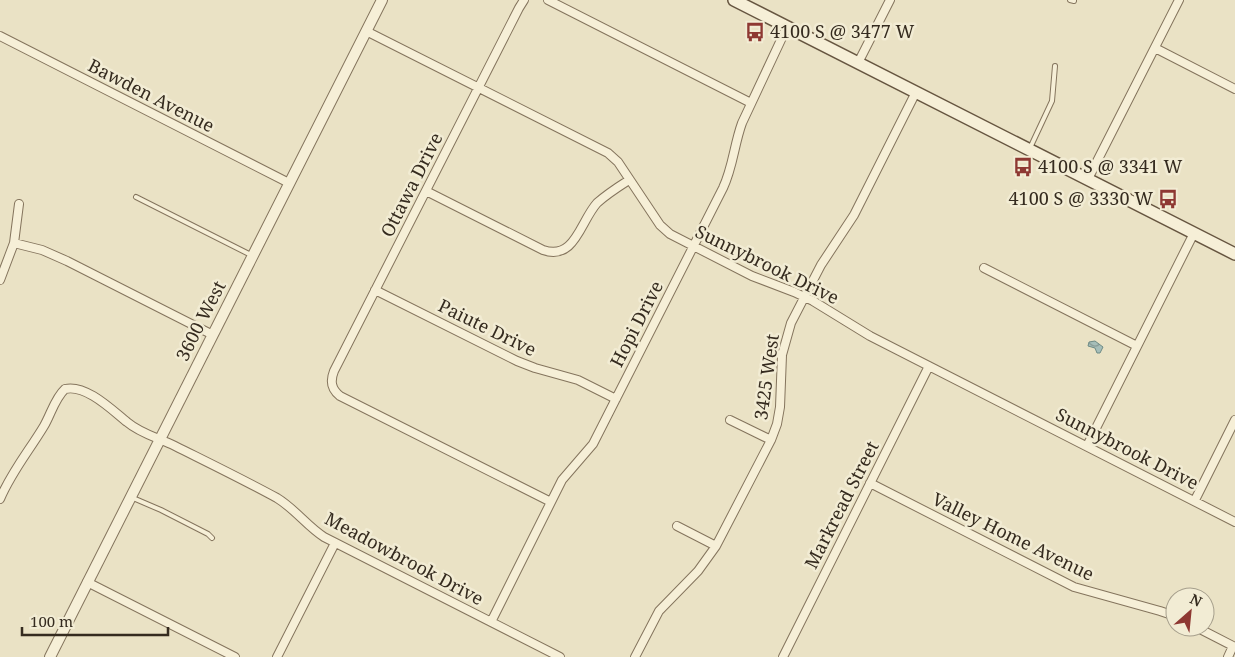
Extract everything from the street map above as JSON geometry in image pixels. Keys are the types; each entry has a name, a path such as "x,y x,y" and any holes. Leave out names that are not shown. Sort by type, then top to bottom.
{"main road":[{"path":"734,0 1235,254"}],"street":[{"name":"3600 West","path":"50,657 382,0"},
{"name":"Ottawa Drive","path":"524,0 334,371 332,385 333,389 340,396 551,502"},
{"path":"548,0 752,102"},
{"path":"858,63 890,0"},
{"path":"1088,179 1179,0"},
{"name":"Hopi Drive","path":"491,622 551,502 566,476 590,449 694,246 732,166 739,131 788,27"},
{"name":"Sunnybrook Drive","path":"366,31 608,152 618,162 662,228 752,276 804,296 860,331 1235,522"},
{"name":"Bawden Avenue","path":"0,36 289,183"},
{"path":"1155,48 1235,89"},
{"name":"3425 West","path":"635,657 659,611 698,571 716,546 771,440 777,424 780,407 781,364 784,344 791,323 824,258 851,221 916,92"},
{"path":"426,191 543,250 554,252 568,247 597,203 629,180"},
{"path":"0,280 14,243 19,204"},
{"path":"1087,446 1194,233"},
{"path":"14,243 42,250 67,261 213,335"},
{"path":"984,268 1137,346"},
{"name":"Paiute Drive","path":"375,290 517,361 578,380 616,399"},
{"name":"Markread Street","path":"783,657 929,366"},
{"name":"Meadowbrook Drive","path":"0,499 12,474 45,425 60,395 65,389 76,389 100,400 130,425 277,498 292,508 313,529 335,543 560,657"},
{"path":"730,420 771,440"},
{"path":"1195,500 1235,420"},
{"name":"Valley Home Avenue","path":"870,483 1074,587 1165,613"},
{"path":"677,526 716,546"},
{"path":"277,657 335,543"},
{"path":"88,582 235,657"},
{"path":"1215,637 1234,647 1228,657"}],"lane":[{"path":"1029,149 1052,101 1056,66"},
{"path":"136,197 253,256"},
{"path":"131,497 161,510 208,534 212,538"}],"water":[{"path":"1095,341 1103,347 1100,353 1097,353 1095,348 1088,346 1089,342"}],"place":[{"name":"4100 S @ 3477 W","path":"755,32"},
{"name":"4100 S @ 3341 W","path":"1023,167"},
{"name":"4100 S @ 3330 W","path":"1168,199"}]}
